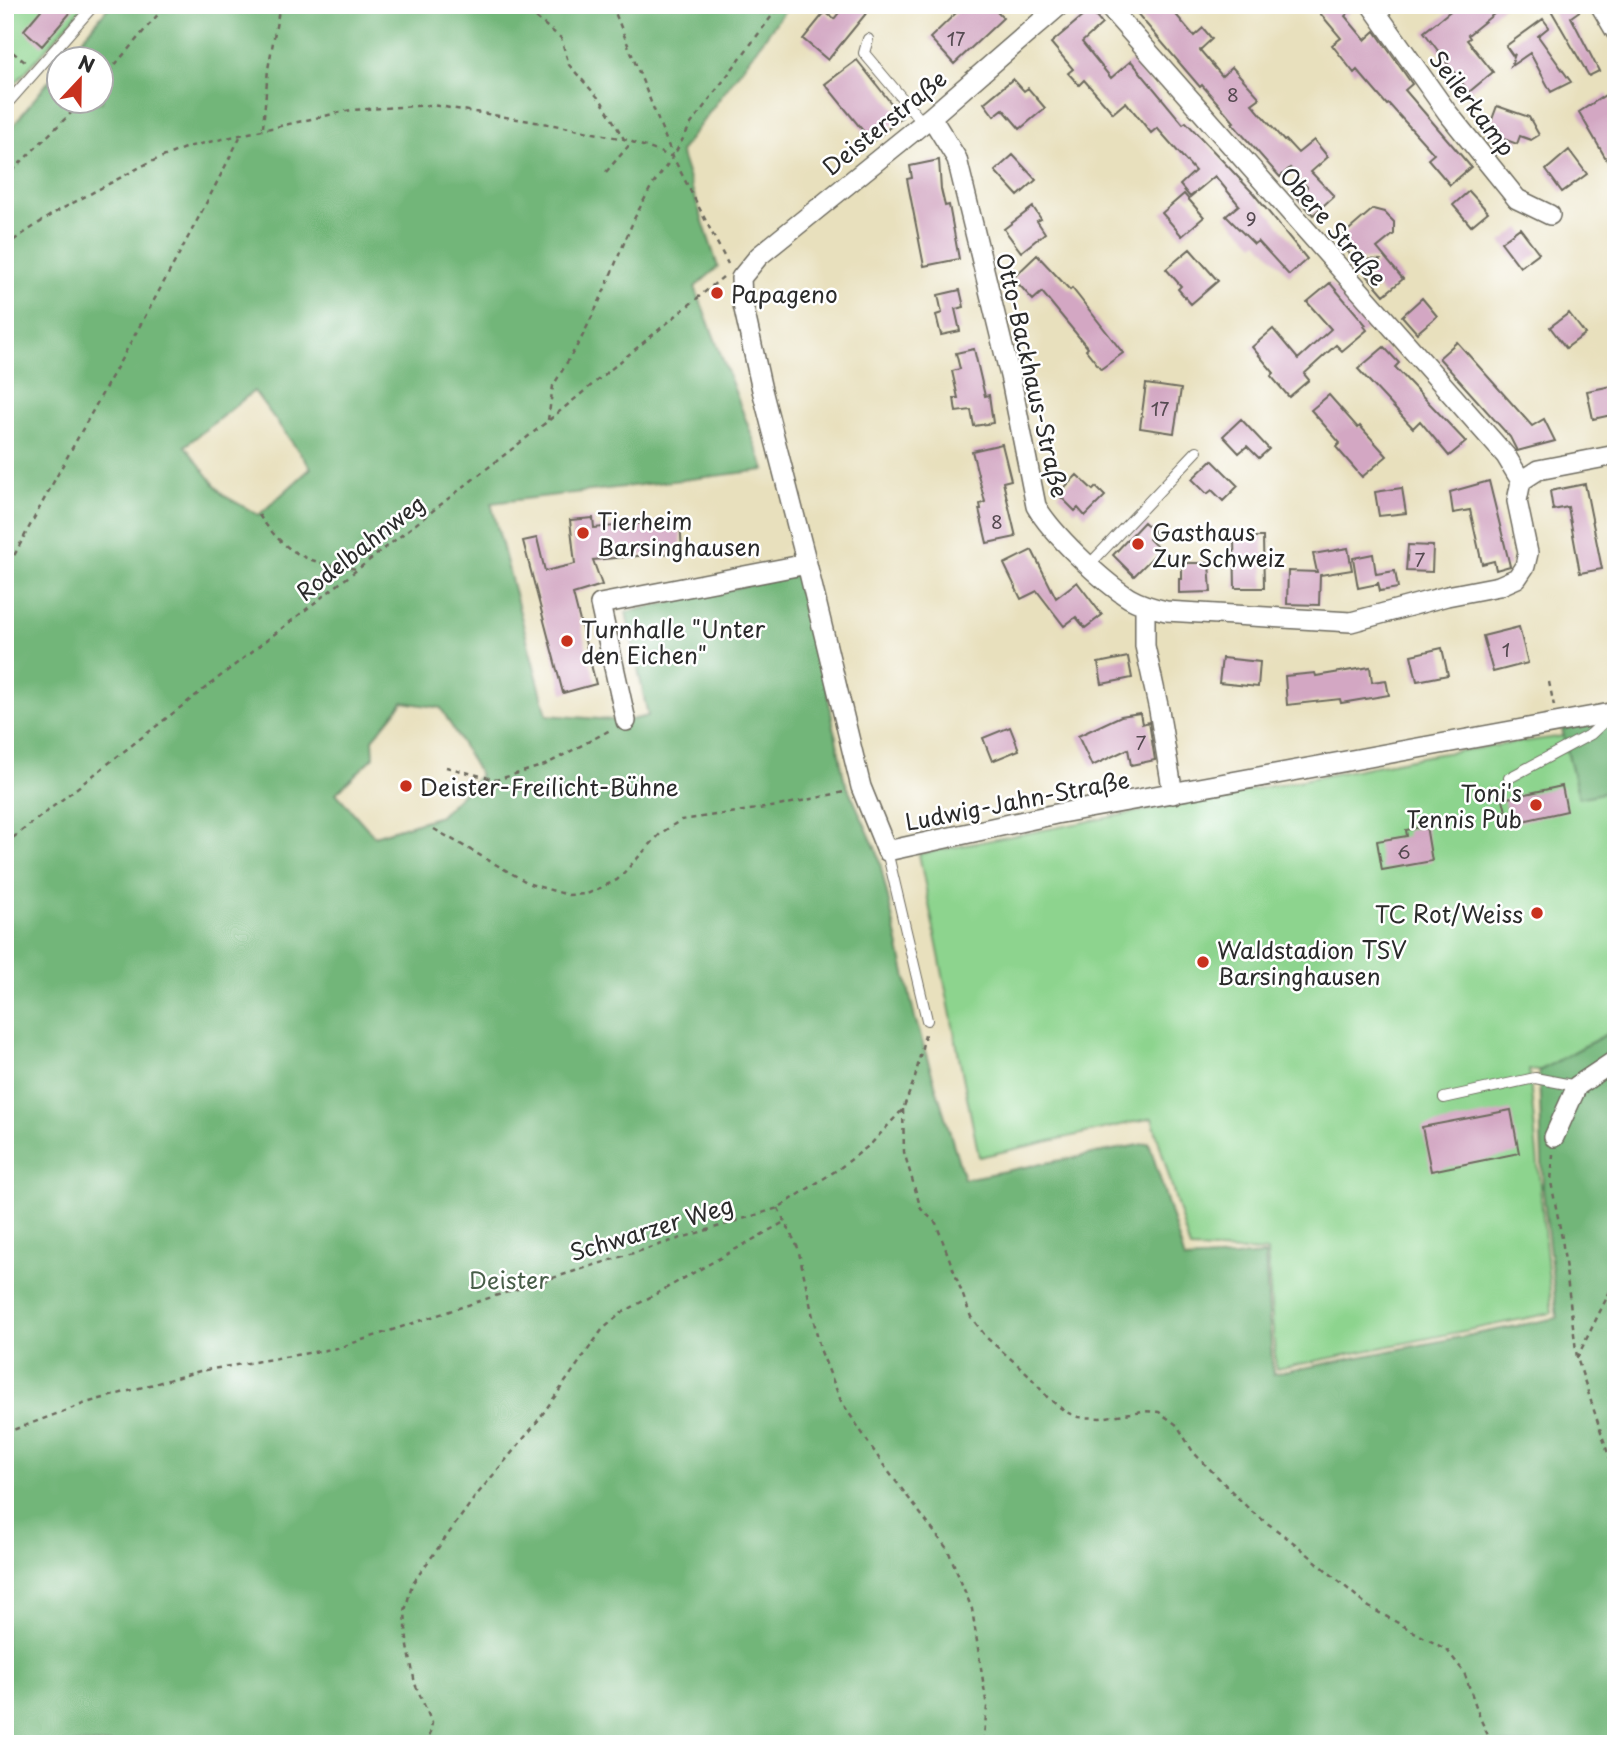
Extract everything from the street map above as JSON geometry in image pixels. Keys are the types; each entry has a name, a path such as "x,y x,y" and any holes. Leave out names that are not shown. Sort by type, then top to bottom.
{"street":[{"name":"Deisterstraße","path":"736,274 927,120 1060,5"},
{"name":"Obere Straße","path":"1107,5 1506,456 1521,481"},
{"name":"Seilerkamp","path":"1371,5 1447,112 1517,199 1550,215"},
{"path":"1600,5 1616,32"},
{"name":"Otto-Backhaus-Straße","path":"927,120 957,159 1011,380 1036,506 1043,518 1089,565 1129,598 1145,606 1166,611 1351,622 1447,596 1499,586 1517,578 1525,566 1528,553 1517,501 1521,481"},
{"name":"Ludwig-Jahn-Straße","path":"736,274 762,390 861,788 887,851 1056,814 1615,712"},
{"path":"1521,481 1538,471 1616,455"},
{"path":"626,721 600,604 807,564"},
{"path":"1145,606 1145,646 1173,794"},
{"path":"1554,1137 1577,1086 1616,1060"}],"lane":[{"path":"5,106 94,5"},
{"path":"869,38 864,53 927,120"},
{"path":"1089,565 1197,451"},
{"path":"1509,778 1591,734 1615,712"},
{"path":"887,851 927,1020"},
{"path":"1444,1098 1535,1078 1577,1086"}],"path":[{"path":"116,64 166,5"},
{"path":"263,128 268,69 280,5"},
{"path":"520,5 561,38 569,65 602,102 624,139"},
{"path":"612,5 673,157 736,274"},
{"path":"548,421 553,386 595,310 645,197 673,157 691,124 780,5"},
{"path":"5,47 36,70"},
{"path":"5,246 54,213 148,163 187,147 351,110 432,105 624,139 673,157"},
{"path":"5,178 68,116"},
{"path":"5,573 49,488 199,220 242,133"},
{"path":"606,172 631,143"},
{"name":"Rodelbahnweg","path":"5,844 736,274"},
{"path":"259,515 273,535 298,555 324,565 358,569"},
{"path":"1549,681 1557,723"},
{"path":"446,767 496,780 545,765 626,721"},
{"path":"434,829 530,884 568,895 587,894 617,880 661,833 681,820 792,804 861,788"},
{"name":"Schwarzer Weg","path":"5,1433 86,1403 200,1371 338,1348 778,1208 840,1168 871,1144 903,1109 923,1049 927,1020"},
{"path":"903,1109 904,1153 921,1209 936,1223 971,1317 987,1338 1066,1412 1078,1417 1100,1418 1143,1411 1159,1412 1177,1425 1193,1452 1251,1511 1370,1607 1447,1650 1464,1672 1492,1744"},
{"path":"1554,1137 1551,1182 1562,1238 1577,1358 1616,1478"},
{"path":"778,1208 798,1248 820,1349 841,1401 882,1464 948,1550 972,1609 987,1707 983,1744"},
{"path":"423,1744 430,1734 432,1723 415,1684 407,1642 405,1611 412,1584 475,1497 534,1426 601,1330 620,1314 786,1221"},
{"path":"1577,1358 1616,1279"}],"green space":[{"path":"5,5 85,5 46,46 5,95"},
{"name":"Deister","path":"110,5 789,5 680,152 718,267 695,287 765,470 491,503 547,715 626,721 648,716 626,612 804,573 844,779 878,854 915,1018 964,1179 1149,1143 1185,1260 1265,1255 1273,1374 1557,1318 1543,1189 1539,1071 1616,1029 1616,1744 5,1744 5,136 46,84 46,116 116,116 116,46 77,46","holes":["254,391 311,468 259,515 223,495 185,446","403,702 441,708 480,775 440,816 374,836 336,793 374,757 373,739"]},
{"path":"1616,720 1616,790 1579,798 1562,729"},
{"name":"Waldstadion TSV Barsinghausen","path":"1563,736 1579,797 1616,790 1616,1029 1539,1071 1529,1070 1552,1313 1276,1369 1267,1252 1190,1249 1152,1118 979,1157 919,854 1432,755"}],"building":[{"path":"45,5 77,5 42,46 24,30"},
{"path":"845,5 873,5 828,60 803,39 825,12 834,19"},
{"path":"951,5 990,5 1003,18 954,64 930,38 957,12"},
{"path":"1130,5 1168,5 1194,36 1203,28 1212,39 1200,50 1222,76 1232,67 1260,98 1252,104 1284,141 1298,153 1314,140 1328,157 1311,172 1334,196 1313,215 1296,196 1307,187 1290,168 1280,177"},
{"path":"1327,5 1357,5 1345,16 1365,40 1375,31 1412,84 1405,90 1471,167 1450,185 1428,159 1434,154 1357,70 1354,73 1332,45 1341,38 1319,12"},
{"path":"1458,5 1505,5 1468,35 1470,38 1467,40 1493,72 1469,92 1424,32"},
{"path":"1548,5 1588,5 1571,17 1599,71 1589,76"},
{"path":"1090,10 1102,24 1082,42 1111,78 1131,61 1183,124 1186,122 1253,193 1307,259 1289,275 1258,241 1254,244 1226,216 1239,205 1215,176 1190,197 1180,185 1195,171 1157,128 1151,133 1126,102 1113,113 1084,80 1079,85 1068,73 1073,69 1051,43"},
{"path":"1543,19 1549,27 1538,36 1571,82 1551,92 1530,53 1511,66 1515,54 1513,56 1506,46"},
{"path":"857,60 902,117 872,142 825,84"},
{"path":"1013,79 1024,91 1028,88 1045,108 1020,129 1003,109 994,116 984,103"},
{"path":"1607,94 1616,109 1616,176 1579,112"},
{"path":"1497,106 1529,117 1539,135 1531,140 1520,136 1517,144 1487,133"},
{"path":"1569,150 1587,174 1562,192 1546,170"},
{"path":"1013,155 1036,180 1018,196 995,171"},
{"path":"939,160 941,189 945,206 949,205 959,259 924,266 907,179 912,178 910,166"},
{"path":"1469,191 1488,212 1471,226 1453,205"},
{"path":"1184,194 1204,217 1182,236 1162,213"},
{"path":"1033,207 1041,219 1037,221 1045,233 1021,252 1004,229"},
{"path":"1373,209 1384,212 1394,222 1394,234 1377,248 1403,279 1384,295 1365,273 1380,260 1354,259 1341,244 1343,235"},
{"path":"1520,228 1539,253 1520,267 1501,242"},
{"path":"1190,249 1218,281 1191,304 1178,289 1181,286 1166,269"},
{"path":"1037,255 1070,290 1072,288 1123,353 1101,369 1086,350 1088,348 1042,292 1033,300 1013,278"},
{"path":"1330,283 1366,325 1364,326 1367,330 1342,351 1336,345 1304,374 1309,380 1289,397 1271,376 1274,373 1252,347 1273,329 1298,359 1331,329 1307,302"},
{"path":"960,290 964,307 955,309 960,331 941,335 936,315 942,313 938,295"},
{"path":"1422,298 1437,316 1417,333 1402,316"},
{"path":"1569,313 1585,334 1566,348 1550,327"},
{"path":"1457,342 1532,426 1544,419 1555,441 1517,451 1510,437 1439,358"},
{"path":"1384,347 1399,363 1395,367 1466,442 1449,456 1420,421 1413,428 1358,369"},
{"path":"974,349 985,396 989,395 993,423 974,426 971,410 956,412 954,398 958,398 952,371 960,369 956,353"},
{"path":"1146,384 1181,389 1174,433 1140,428"},
{"path":"1612,386 1616,414 1593,419 1587,391"},
{"path":"1329,395 1387,456 1362,477 1336,447 1340,443 1311,410"},
{"path":"1241,419 1269,449 1259,458 1247,446 1239,453 1223,436"},
{"path":"1002,444 1011,480 1003,482 1016,537 987,543 979,509 980,504 985,502 972,451"},
{"path":"1212,460 1238,486 1223,501 1212,490 1207,494 1192,479"},
{"path":"1077,475 1093,490 1096,487 1105,496 1085,516 1078,508 1075,511 1058,494"},
{"path":"1489,481 1510,566 1496,570 1494,561 1482,564 1470,510 1453,513 1450,492"},
{"path":"1585,484 1602,569 1580,573 1568,507 1553,510 1550,491"},
{"path":"1402,488 1406,513 1379,516 1375,492"},
{"path":"593,518 594,528 680,520 682,552 593,560 602,585 573,594 596,684 563,693 523,541 537,538 545,571 575,564 570,520"},
{"name":"Gasthaus Zur Schweiz","path":"1144,522 1155,532 1149,539 1160,550 1134,576 1113,555"},
{"path":"1234,537 1263,537 1264,588 1235,588"},
{"path":"1408,545 1433,546 1432,572 1406,571"},
{"path":"1348,548 1352,570 1320,575 1319,605 1287,604 1288,571 1317,572 1313,554"},
{"path":"1032,550 1056,598 1077,582 1102,615 1085,628 1076,617 1064,626 1037,591 1021,599 1004,564"},
{"path":"1373,554 1376,574 1395,571 1398,588 1380,591 1378,582 1358,588 1353,558"},
{"path":"1182,563 1209,563 1211,592 1179,593"},
{"path":"1519,627 1528,663 1493,672 1483,636"},
{"path":"1442,648 1448,675 1417,681 1411,655"},
{"path":"1128,657 1132,678 1102,684 1098,663"},
{"path":"1222,658 1260,662 1258,687 1219,683"},
{"path":"1370,667 1372,682 1386,680 1389,695 1341,703 1340,699 1287,705 1285,676 1315,673 1316,676"},
{"path":"1140,713 1142,724 1149,722 1155,760 1131,765 1128,749 1092,766 1078,736 1121,716"},
{"path":"1010,727 1019,750 992,761 983,738"},
{"path":"1562,786 1567,811 1509,824 1503,799"},
{"path":"1426,826 1432,861 1382,870 1377,841 1407,836 1406,830"},
{"path":"1511,1110 1519,1153 1431,1171 1422,1127"}],"place":[{"name":"Papageno","path":"717,293"},
{"name":"Tierheim Barsinghausen","path":"583,533"},
{"name":"Gasthaus Zur Schweiz","path":"1138,544"},
{"name":"Turnhalle \"Unter den Eichen\"","path":"567,641"},
{"name":"Deister-Freilicht-Bühne","path":"406,786"},
{"name":"Toni's Tennis Pub","path":"1536,805"},
{"name":"TC Rot/Weiss","path":"1537,913"},
{"name":"Waldstadion TSV Barsinghausen","path":"1203,962"}]}
